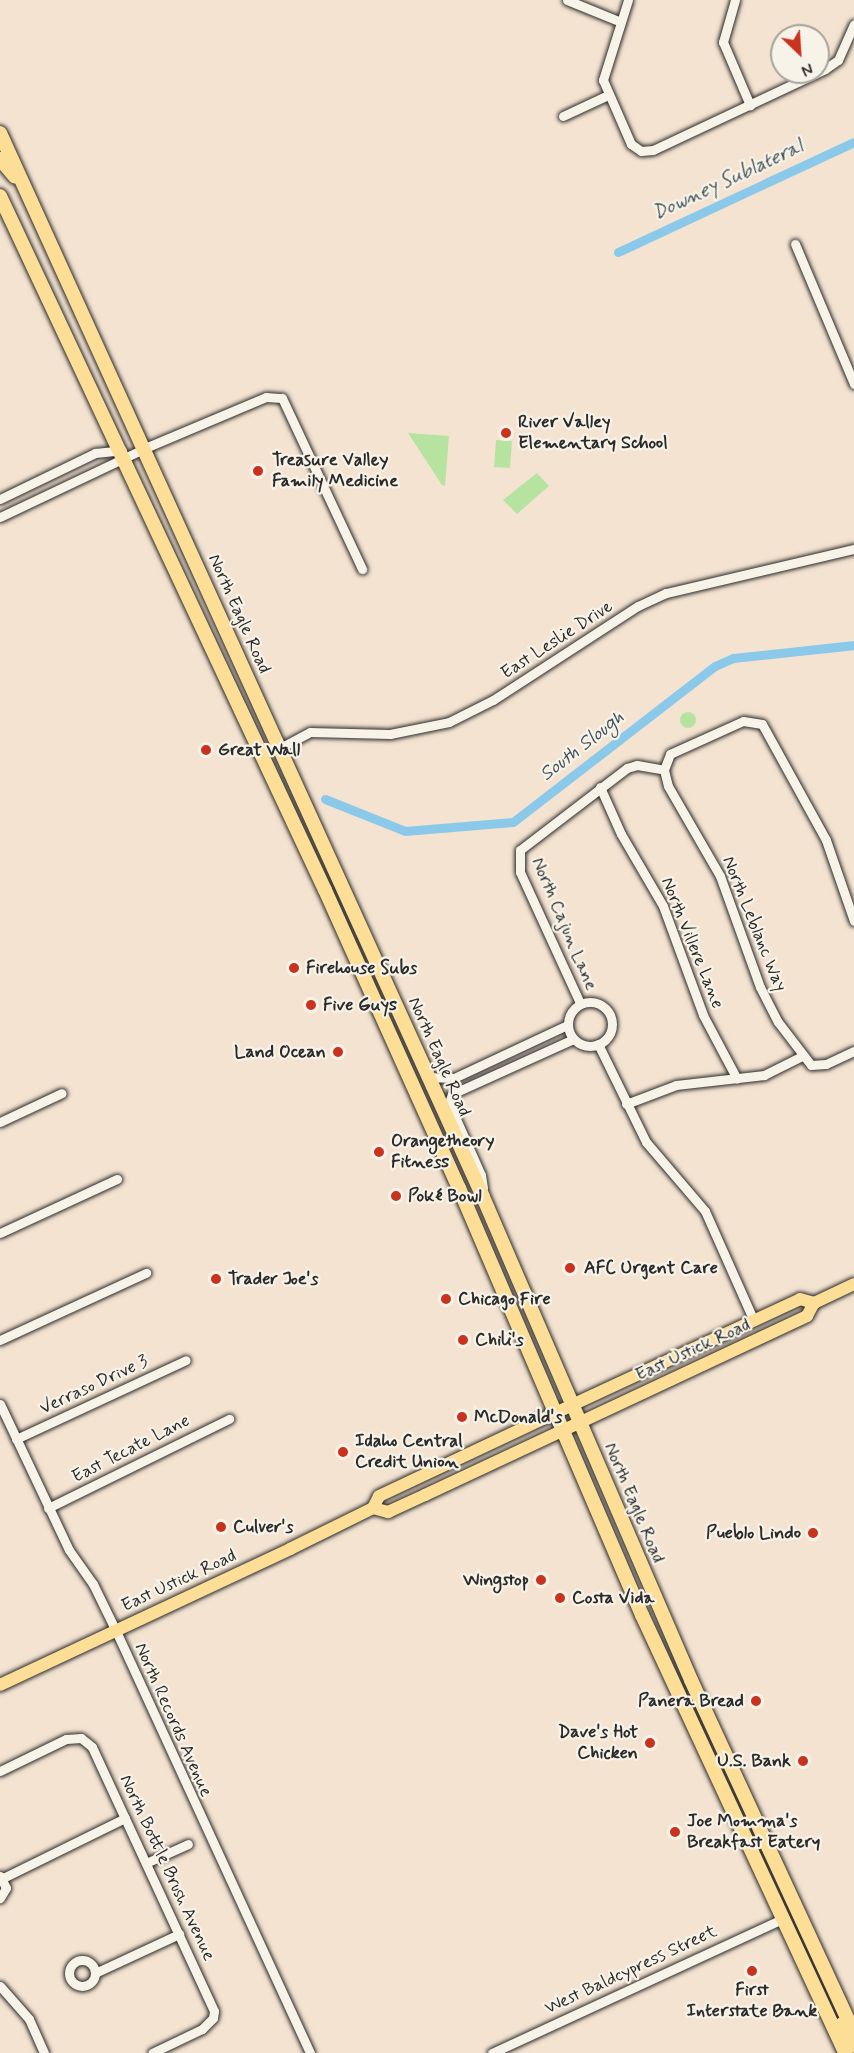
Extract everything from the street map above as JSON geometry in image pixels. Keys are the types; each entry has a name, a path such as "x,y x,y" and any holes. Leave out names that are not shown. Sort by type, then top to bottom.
{"highway":[{"name":"North Eagle Road","path":"0,133 145,448 483,1197 691,1680 854,2032"},
{"path":"0,159 28,193"},
{"name":"North Eagle Road","path":"0,196 325,890 384,1020 675,1688 727,1793 845,2053"},
{"path":"325,890 336,895 381,994 394,1001"},
{"path":"384,1020 394,1020 419,1076 427,1077"},
{"path":"727,1793 743,1815 785,1905 798,1911"},
{"path":"784,1918 795,1922 854,2046"}],"main road":[{"name":"East Ustick Road","path":"373,1508 388,1512 580,1423 807,1316 814,1303 854,1284"},
{"name":"East Ustick Road","path":"0,1685 373,1508 379,1496 572,1405 800,1299 814,1303"}],"street":[{"path":"567,0 621,22"},
{"path":"628,0 606,63 603,80 631,144 641,151 653,150 750,105 838,60 854,24"},
{"path":"735,0 723,42 750,105"},
{"path":"563,116 608,95"},
{"path":"795,244 854,384"},
{"path":"0,517 120,455 145,448 266,397 282,398 362,569"},
{"path":"0,499 94,453 120,455"},
{"name":"East Leslie Drive","path":"280,748 310,732 390,734 449,722 493,700 638,606 666,593 854,549"},
{"path":"600,787 638,765 664,770 670,754 743,722 758,722 826,840 854,921"},
{"name":"North Leblanc Way","path":"664,770 668,786 720,876 760,987 802,1056"},
{"name":"North Cajun Lane","path":"580,1003 520,872 518,858 520,850 538,834 600,787"},
{"name":"North Villere Lane","path":"600,787 621,834 663,906 703,1015 737,1079"},
{"path":"580,1003 600,1004 611,1016 611,1030 598,1044 582,1045 573,1039 567,1025 570,1013 580,1003"},
{"path":"427,1077 453,1078 567,1025"},
{"path":"483,1197 481,1175 449,1103 452,1094 573,1039"},
{"path":"598,1044 646,1142 705,1211 754,1321"},
{"path":"626,1104 676,1085 764,1075 802,1056 820,1066 854,1051"},
{"path":"0,1122 62,1093"},
{"path":"0,1233 117,1179"},
{"path":"0,1340 146,1273"},
{"name":"Verraso Drive 3","path":"16,1439 186,1360"},
{"name":"North Records Avenue","path":"0,1404 48,1508 116,1631 310,2053"},
{"name":"East Tecate Lane","path":"48,1508 229,1419"},
{"name":"North Bottle Brush Avenue","path":"0,1771 66,1739 81,1738 92,1747 212,2005 213,2018 202,2029 152,2053"},
{"path":"0,1898 6,1888 2,1877 125,1818"},
{"path":"146,1863 188,1844"},
{"name":"West Baldcypress Street","path":"492,2053 784,1918"},
{"path":"95,1973 179,1934"},
{"path":"0,1986 29,2019 44,2053"}],"green space":[{"path":"408,433 449,436 445,486 442,485"},
{"path":"496,440 512,441 510,468 494,467"},
{"path":"537,473 549,486 517,514 503,500"},
{"path":"688,712 694,714 696,720 694,726 688,728 682,726 680,720 682,714"}],"waterway":[{"name":"Downey Sublateral","path":"618,252 854,142"},
{"name":"South Slough","path":"325,799 405,831 513,822 715,666 733,658 854,645"}],"place":[{"name":"River Valley Elementary School","path":"506,433"},
{"name":"Treasure Valley Family Medicine","path":"258,471"},
{"name":"Great Wall","path":"206,750"},
{"name":"Firehouse Subs","path":"294,968"},
{"name":"Five Guys","path":"311,1005"},
{"name":"Land Ocean","path":"338,1052"},
{"name":"Orangetheory Fitness","path":"379,1152"},
{"name":"Poké Bowl","path":"396,1196"},
{"name":"AFC Urgent Care","path":"570,1268"},
{"name":"Trader Joe's","path":"216,1279"},
{"name":"Chicago Fire","path":"446,1299"},
{"name":"Chili's","path":"463,1340"},
{"name":"McDonald's","path":"462,1417"},
{"name":"Idaho Central Credit Union","path":"343,1452"},
{"name":"Culver's","path":"221,1527"},
{"name":"Pueblo Lindo","path":"813,1533"},
{"name":"Wingstop","path":"541,1580"},
{"name":"Costa Vida","path":"560,1598"},
{"name":"Panera Bread","path":"756,1701"},
{"name":"Dave's Hot Chicken","path":"650,1743"},
{"name":"U.S. Bank","path":"803,1761"},
{"name":"Joe Momma's Breakfast Eatery","path":"675,1832"},
{"name":"First Interstate Bank","path":"752,1971"}]}
